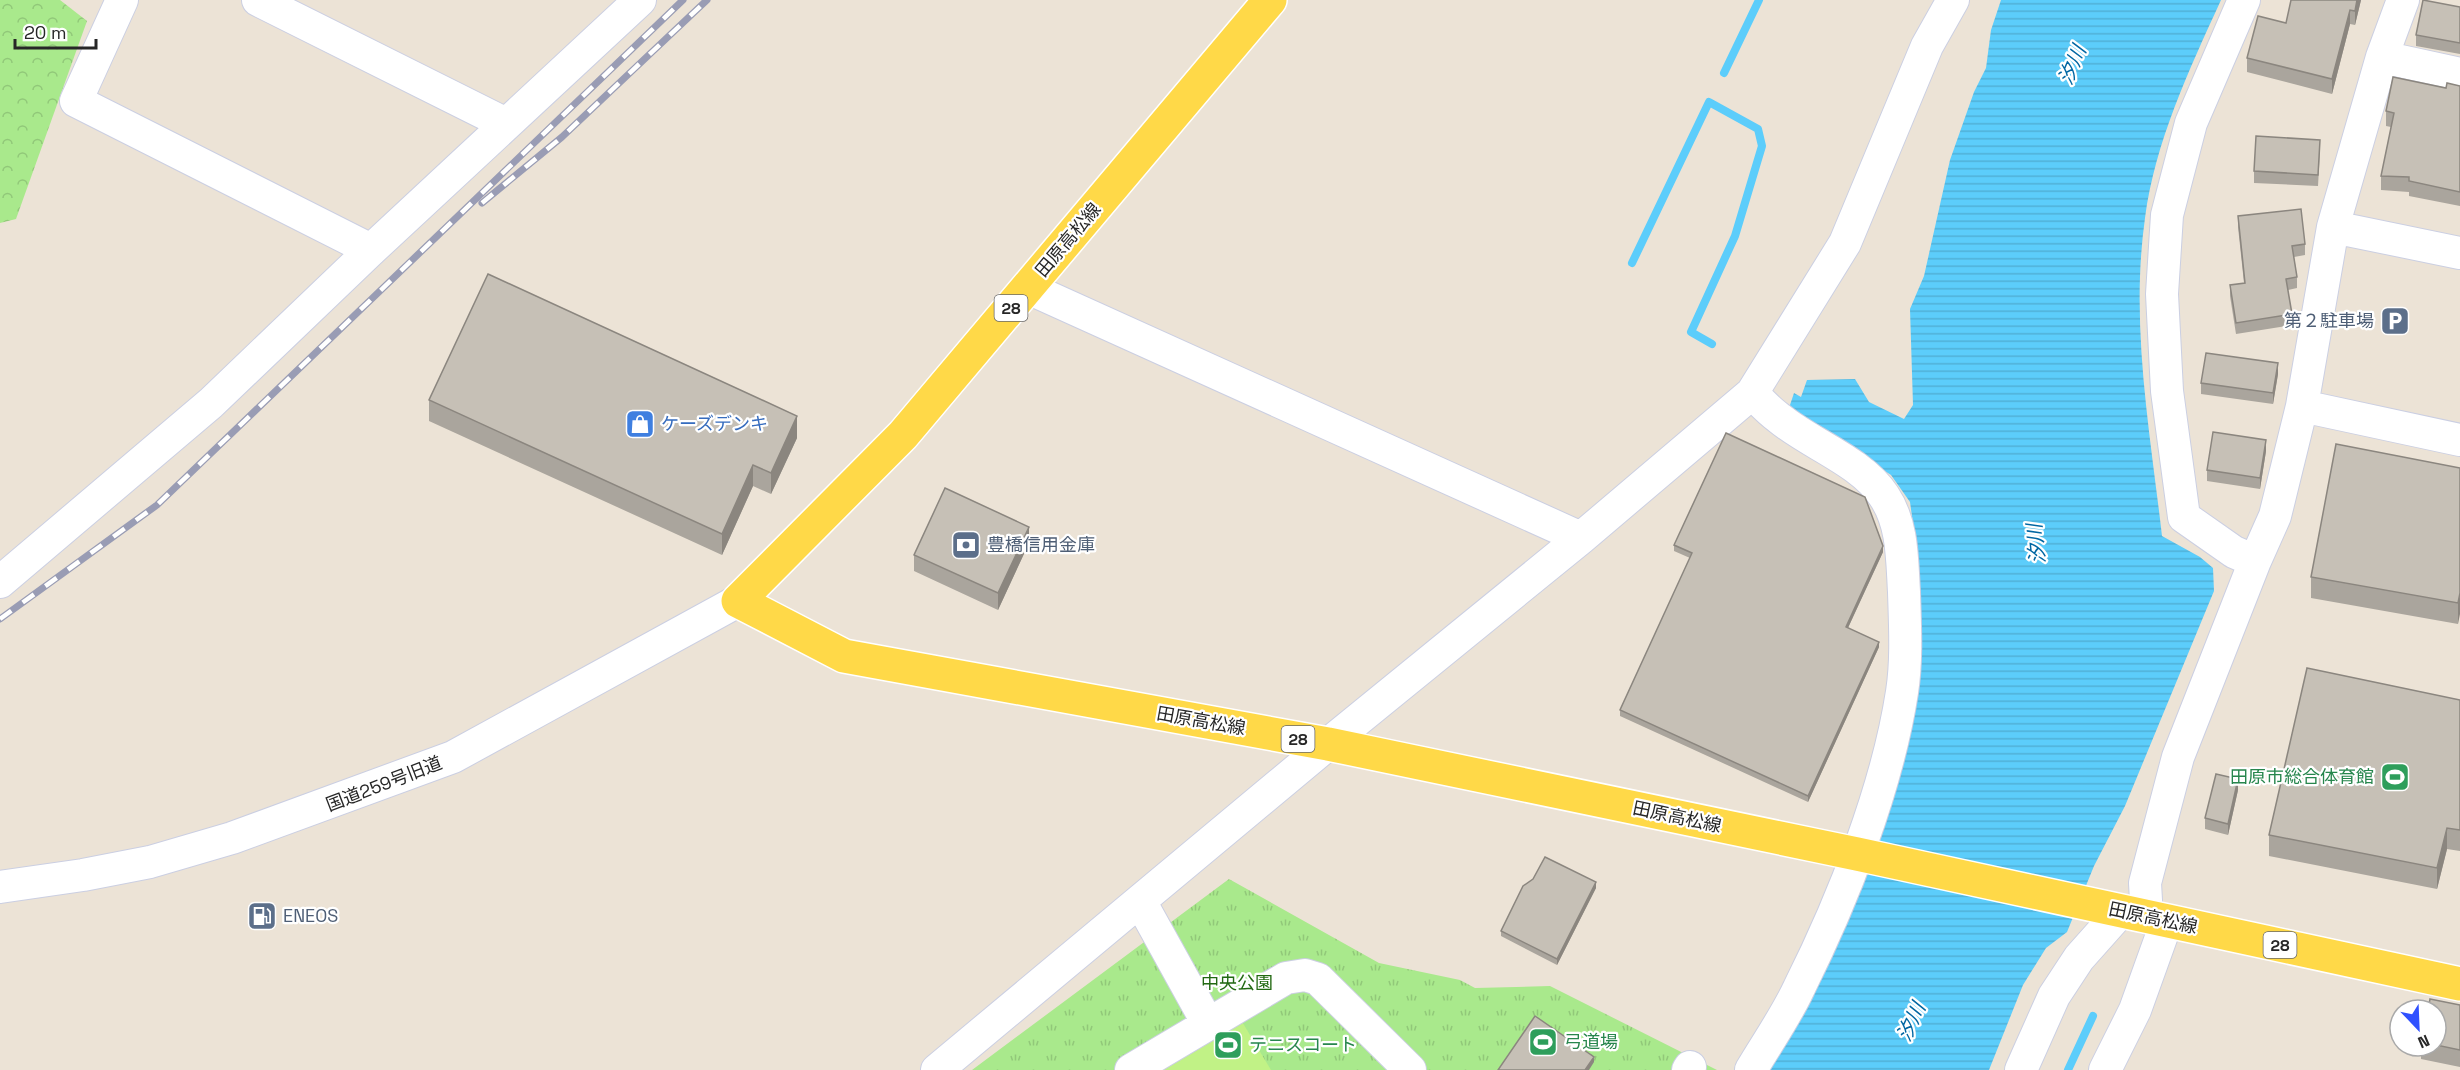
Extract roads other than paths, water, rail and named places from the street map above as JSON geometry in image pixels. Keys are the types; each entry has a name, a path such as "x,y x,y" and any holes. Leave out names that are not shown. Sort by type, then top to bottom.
{"main road":[{"name":"田原高松線","path":"1270,0 903,435 738,601 844,656 1328,744 1862,855 2460,984"}],"street":[{"path":"258,0 506,124"},
{"path":"0,582 211,404 371,250 640,0"},
{"path":"937,1070 1328,744 1581,538 1752,393 1845,243 1927,46 1953,0"},
{"path":"2244,0 2191,123 2176,175 2167,215 2162,294 2166,391 2184,517 2234,552 2255,561"},
{"path":"2105,1070 2135,1010 2134,914 2145,883 2178,757 2275,516 2302,405 2333,227 2382,57 2403,0"},
{"path":"112,4 76,101 371,250"},
{"path":"2382,57 2460,74"},
{"path":"2333,227 2460,253"},
{"path":"1028,288 1581,538"},
{"path":"1751,1070 1798,990 1862,855 1902,691 1905,608 1902,550 1895,515 1883,494 1866,475 1779,419 1752,393"},
{"path":"2302,405 2460,440"},
{"name":"国道259号旧道","path":"0,887 83,875 150,862 232,838 453,758 738,601"},
{"path":"1140,901 1208,1023"},
{"path":"2021,1070 2054,996 2079,958 2134,914"},
{"path":"1131,1070 1286,978 1305,975 1318,979 1410,1070"}],"water":[{"name":"汐川","path":"2001,0 2221,0 2175,107 2157,162 2145,218 2140,298 2143,377 2162,536 2200,557 2213,568 2214,591 2125,806 2094,866 2067,932 2046,948 2023,985 1989,1070 1762,1070 1815,976 1917,644 1918,559 1910,502 1891,475 1789,408 1794,393 1801,397 1807,380 1855,379 1869,402 1904,419 1913,405 1910,309 1924,276 1950,160 1974,92 1986,68 1991,30"}],"waterway":[{"path":"1724,73 1759,0"},
{"path":"1632,263 1709,102 1758,129 1762,146 1735,236 1691,332 1712,344"},
{"path":"2068,1070 2093,1016"}],"railway":[{"path":"0,619 157,505 683,0"},
{"path":"482,203 562,137 707,0"}],"place":[{"name":"第２駐車場","path":"2395,321"},
{"name":"ケーズデンキ","path":"640,424"},
{"name":"豊橋信用金庫","path":"966,545"},
{"name":"田原市総合体育館","path":"2395,777"},
{"name":"ENEOS","path":"262,916"},
{"name":"弓道場","path":"1543,1042"},
{"name":"テニスコート","path":"1228,1045"}],"park label":[{"name":"中央公園","path":"1237,983"}]}
